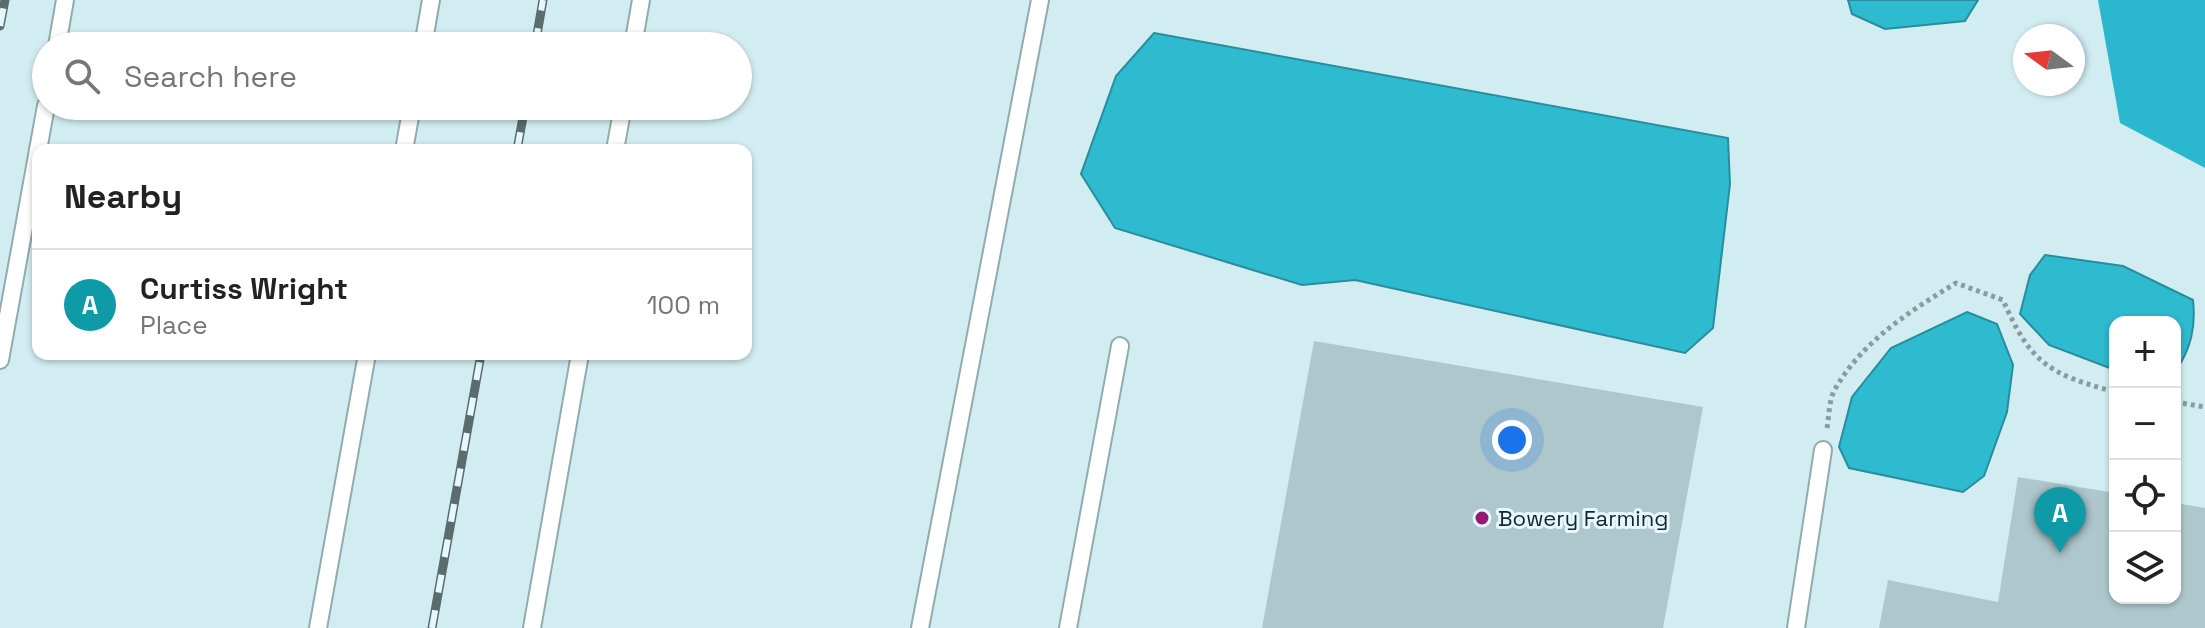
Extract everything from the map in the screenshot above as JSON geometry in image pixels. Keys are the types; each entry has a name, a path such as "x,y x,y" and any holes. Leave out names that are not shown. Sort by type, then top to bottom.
{"lane":[{"path":"59,32 65,0"},
{"path":"425,32 431,0"},
{"path":"635,32 641,0"},
{"path":"920,628 1040,0"},
{"path":"39,144 43,120"},
{"path":"405,144 409,120"},
{"path":"616,144 620,120"},
{"path":"0,360 32,183"},
{"path":"1068,628 1120,346"},
{"path":"318,628 366,360"},
{"path":"532,628 579,360"},
{"path":"1796,628 1823,450"}],"path":[{"path":"1823,450 1833,393 1868,345 1924,302 1956,283 2003,300 2032,354 2069,380 2109,390"},
{"path":"2181,403 2205,407"}],"shaded area":[{"path":"1848,0 1978,0 1965,21 1885,29 1852,14"},
{"path":"2098,0 2205,0 2205,168 2120,123"},
{"path":"1154,33 1728,138 1730,184 1713,328 1685,353 1355,280 1302,285 1115,228 1081,174 1116,76"},
{"path":"2045,255 2123,266 2193,300 2194,319 2185,355 2181,362 2181,316 2109,316 2109,368 2049,345 2020,314 2030,275"},
{"path":"1967,312 1997,324 2013,365 2007,412 1984,476 1963,492 1849,468 1839,447 1852,397 1891,348"}],"building":[{"name":"Bowery Farming","path":"1314,341 1703,407 1663,628 1262,628"},
{"path":"2018,477 2109,492 2109,604 2181,604 2181,504 2205,508 2205,628 1879,628 1888,580 1998,602"}],"railway":[{"path":"0,26 5,0"},
{"path":"537,32 543,0"},
{"path":"518,144 522,120"},
{"path":"432,628 480,360"}],"place":[{"name":"Bowery Farming","path":"1482,518"},
{"name":"Curtiss Wright","path":"2060,553"}]}
